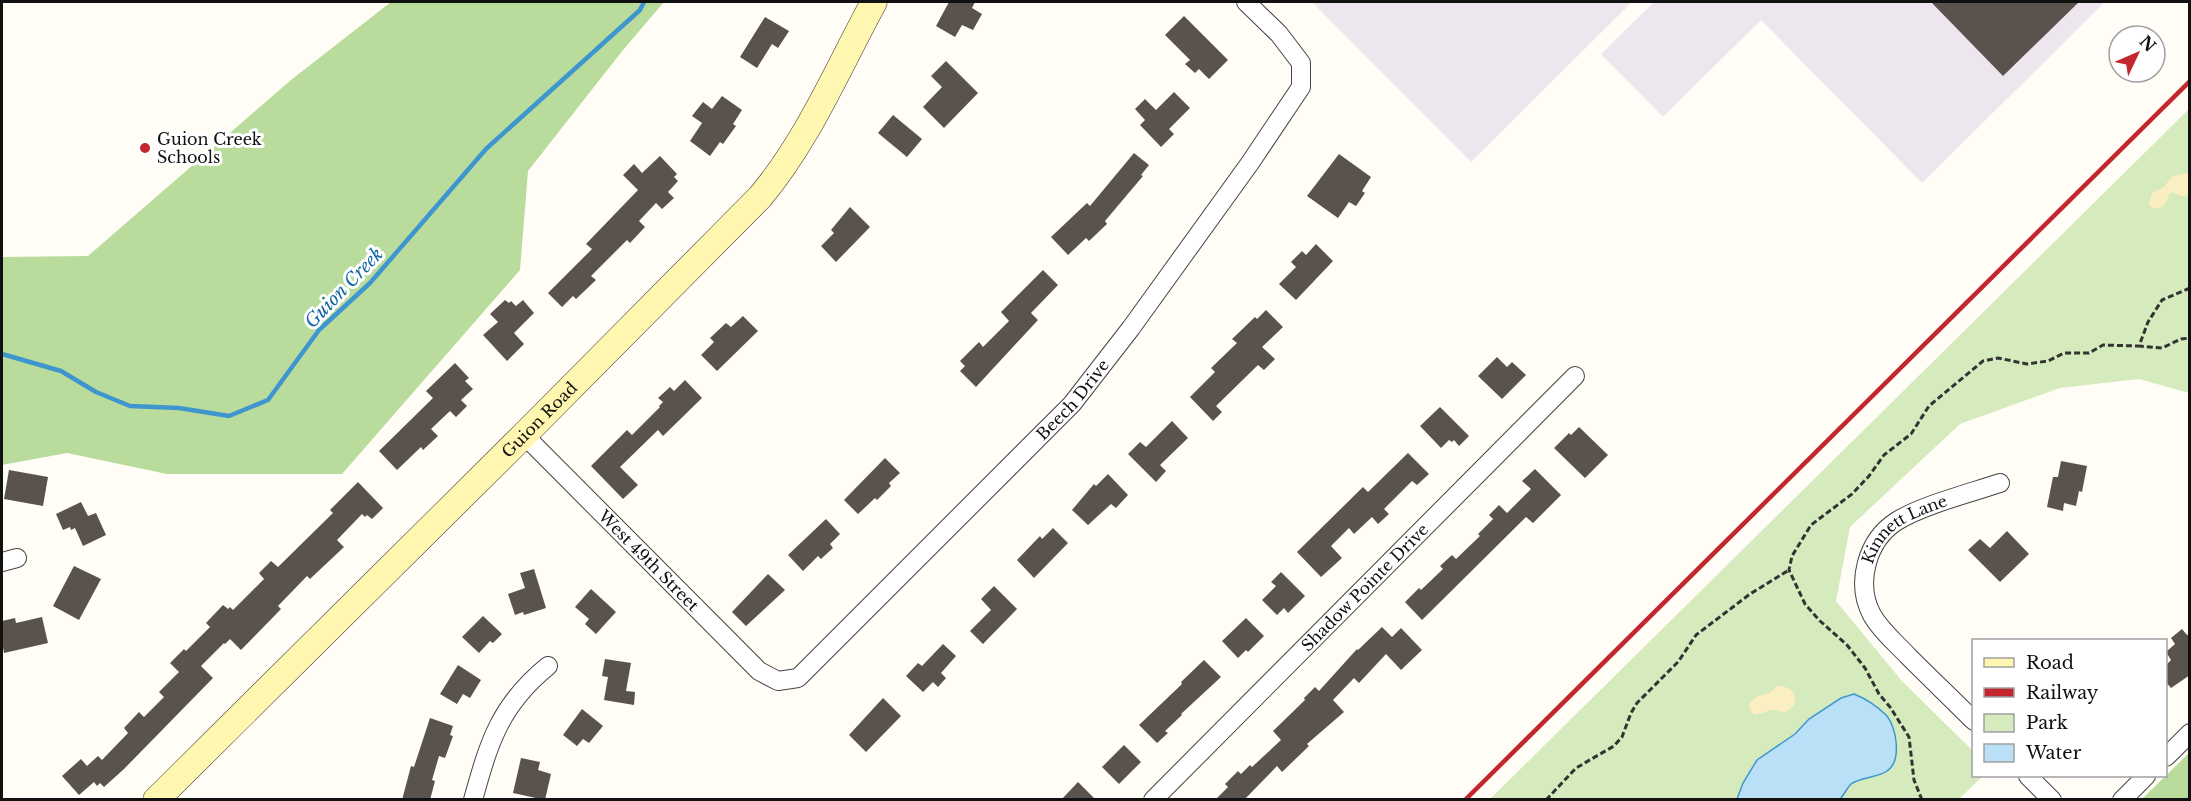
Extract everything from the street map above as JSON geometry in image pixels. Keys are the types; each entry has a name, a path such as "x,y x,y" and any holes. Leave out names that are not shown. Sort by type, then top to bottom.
{"street":[{"name":"Guion Road","path":"156,800 747,211 773,181 799,142 874,2"},
{"name":"Beech Drive","path":"778,681 798,678 1072,404 1131,328 1250,163 1301,87 1301,63 1279,34 1246,2"},
{"name":"Shadow Pointe Drive","path":"1153,800 1575,376"},
{"name":"West 49th Street","path":"524,435 759,671 778,681"},
{"name":"Kinnett Lane","path":"1972,719 1881,628 1869,609 1864,588 1865,573 1874,545 1893,524 1913,513 2000,483"},
{"path":"473,800 486,750 499,722 520,692 548,666"},
{"path":"2167,755 2190,734"},
{"path":"2029,777 2052,800"},
{"path":"2122,800 2145,777"}],"path":[{"path":"2190,288 2162,300 2148,322 2139,346 2162,348 2181,339 2190,338"},
{"path":"1546,800 1576,768 1614,746 1622,738 1637,703 1678,662 1696,635 1750,594 1789,570"}],"shaded area":[{"path":"1312,2 1632,2 1471,162"},
{"path":"1654,2 2105,2 1922,183 1761,20 1663,117 1601,54"}],"green space":[{"path":"391,2 664,2 623,50 528,171 520,270 342,474 167,474 67,453 2,465 2,257 88,256 291,80"},
{"path":"2189,109 2189,393 2139,379 2060,388 1960,424 1850,527 1836,601 1902,681 1972,750 1972,777 1982,777 1959,799 1489,800"},
{"path":"2189,753 2189,799 2142,799 2167,777"}],"sand":[{"path":"2189,173 2189,195 2181,196 2172,192 2163,206 2151,207 2149,204 2152,193 2164,187 2172,176"},
{"path":"1777,686 1791,690 1795,697 1793,706 1784,712 1773,710 1752,713 1749,704 1758,696 1770,693"}],"water":[{"path":"1854,694 1883,712 1893,727 1896,744 1895,760 1887,771 1851,784 1840,799 1737,799 1743,783 1757,760 1795,734 1809,719 1841,698"}],"building":[{"path":"949,2 975,2 972,8 982,14 973,30 962,25 955,37 936,26"},
{"path":"1931,2 2079,2 2003,76"},
{"path":"1184,16 1228,60 1209,79 1199,69 1195,73 1185,64 1190,60 1165,35"},
{"path":"765,17 789,31 778,48 772,44 757,68 740,57"},
{"path":"946,61 978,93 944,128 923,107 942,87 931,76"},
{"path":"1174,92 1190,108 1169,129 1174,134 1161,147 1140,125 1145,120 1135,109 1145,99 1156,110"},
{"path":"722,96 742,110 733,124 736,126 723,144 720,142 710,156 690,141 702,123 692,116 703,102 712,109"},
{"path":"893,115 922,139 907,157 878,133"},
{"path":"1134,153 1149,165 1141,175 1143,176 1105,221 1107,224 1089,241 1086,238 1068,255 1051,237 1087,203 1090,206"},
{"path":"1339,154 1371,177 1362,191 1365,193 1356,206 1349,202 1338,218 1307,196"},
{"path":"660,156 677,174 674,177 678,181 668,192 674,198 662,209 656,203 639,221 645,227 630,243 627,240 591,276 596,280 576,299 573,296 562,307 548,293 592,249 586,244 638,190 623,175 634,164 642,173"},
{"path":"850,207 870,227 836,262 821,246 834,233 831,230"},
{"path":"1316,244 1333,261 1296,300 1279,284 1296,267 1291,262 1302,251 1306,255"},
{"path":"1043,270 1058,285 1031,313 1038,320 976,387 960,371 965,366 960,361 979,342 983,347 1009,321 1001,312"},
{"path":"505,300 509,303 511,301 516,306 523,300 534,313 514,333 524,344 507,361 483,335 498,322 490,314"},
{"path":"1266,310 1283,327 1262,347 1275,359 1264,370 1258,365 1216,406 1222,412 1213,421 1190,397 1215,372 1211,368 1237,343 1232,339 1255,317 1257,319"},
{"path":"743,316 758,331 717,371 701,355 714,342 710,338 726,323 731,327"},
{"path":"1497,357 1507,367 1512,362 1526,375 1502,399 1478,376"},
{"path":"455,363 469,378 465,381 473,389 461,400 467,406 456,417 450,411 431,429 438,436 423,450 421,447 397,470 379,451 433,398 426,391"},
{"path":"685,380 702,398 663,436 658,430 620,467 638,485 623,499 591,466 627,430 632,435 660,407 663,402 658,398 670,387 674,391"},
{"path":"1440,407 1469,436 1459,446 1454,440 1452,442 1449,440 1441,448 1420,426"},
{"path":"1172,421 1188,438 1160,465 1166,471 1156,482 1128,454 1140,442 1146,447"},
{"path":"1579,427 1608,455 1585,478 1554,448 1569,433 1571,435"},
{"path":"1408,453 1429,474 1417,485 1412,481 1384,509 1389,514 1378,524 1372,517 1354,534 1349,528 1331,546 1342,558 1321,577 1297,552 1363,487 1368,492"},
{"path":"885,458 900,473 889,483 891,486 877,500 875,498 858,514 844,500"},
{"path":"2061,461 2087,466 2082,492 2079,491 2076,506 2064,503 2063,511 2047,507 2053,477 2058,477"},
{"path":"1535,469 1561,495 1533,523 1526,517 1422,620 1405,602 1443,569 1440,566 1452,555 1456,559 1480,536 1478,534 1493,519 1489,515 1499,505 1507,513 1531,489 1522,481"},
{"path":"9,470 48,477 43,506 4,499"},
{"path":"1108,474 1128,495 1116,508 1111,504 1088,525 1072,510 1094,484 1096,486"},
{"path":"358,482 383,508 372,519 362,514 337,540 344,547 310,579 307,576 278,606 281,609 241,650 230,639 201,666 213,678 124,769 104,787 100,783 97,786 94,782 79,795 62,776 81,759 87,766 98,756 102,760 128,733 124,728 139,712 144,717 164,697 159,692 179,672 170,663 210,627 206,623 223,605 233,610 264,579 259,573 271,561 278,567 333,513 330,510"},
{"path":"81,502 88,516 96,513 106,535 83,546 75,528 71,530 70,527 63,530 56,514"},
{"path":"826,519 840,534 830,544 833,548 821,559 818,556 803,571 788,555"},
{"path":"1053,528 1068,543 1034,578 1017,560 1040,536 1042,539"},
{"path":"2007,531 2029,554 2000,582 1968,550 1980,539 1990,548"},
{"path":"74,566 101,579 79,620 53,606"},
{"path":"534,569 546,608 524,615 523,612 515,615 508,594 525,588 520,573"},
{"path":"1281,572 1305,596 1288,613 1284,608 1277,615 1262,600 1276,586 1271,582"},
{"path":"768,574 785,590 746,626 732,612"},
{"path":"994,586 1017,609 983,644 970,631 991,610 981,599"},
{"path":"591,589 616,612 596,634 585,624 589,619 575,607"},
{"path":"483,616 502,634 493,643 490,641 479,653 462,637"},
{"path":"42,617 48,643 4,653 2,621 15,618 16,623"},
{"path":"1246,618 1264,636 1248,652 1246,650 1238,658 1222,641"},
{"path":"1382,627 1392,637 1401,628 1422,650 1401,670 1386,654 1359,683 1354,678 1333,700 1344,712 1307,744 1309,746 1282,772 1277,766 1244,800 1215,800 1228,787 1225,784 1238,771 1241,774 1250,765 1252,767 1281,740 1273,731 1305,700 1304,698 1315,687 1319,691 1357,649"},
{"path":"2182,629 2187,635 2190,634 2190,675 2171,688 2167,683 2167,664 2171,660 2167,651 2175,644 2171,638"},
{"path":"943,644 956,656 941,673 946,678 938,687 933,682 923,692 906,676 918,663 922,666"},
{"path":"605,659 631,663 626,691 635,692 634,705 604,700 608,677 602,676"},
{"path":"1204,660 1221,677 1181,714 1165,731 1168,733 1157,743 1139,725"},
{"path":"458,665 481,680 470,698 463,694 457,704 440,694"},
{"path":"883,698 901,716 866,752 849,735"},
{"path":"582,709 603,726 589,743 583,739 577,746 563,735"},
{"path":"430,718 453,726 450,735 453,736 445,758 439,756 432,780 435,781 430,800 402,800 411,766 414,767"},
{"path":"1124,745 1141,762 1119,784 1102,767"},
{"path":"521,758 540,762 538,770 551,774 545,800 513,793"},
{"path":"1078,782 1096,800 1061,800"}],"waterway":[{"name":"Guion Creek","path":"2,354 61,371 96,392 130,406 179,408 229,416 268,400 319,330 370,283 486,149 640,10 644,2"}],"railway":[{"path":"1465,800 2190,81"}],"place":[{"name":"Guion Creek Schools","path":"145,148"}]}
